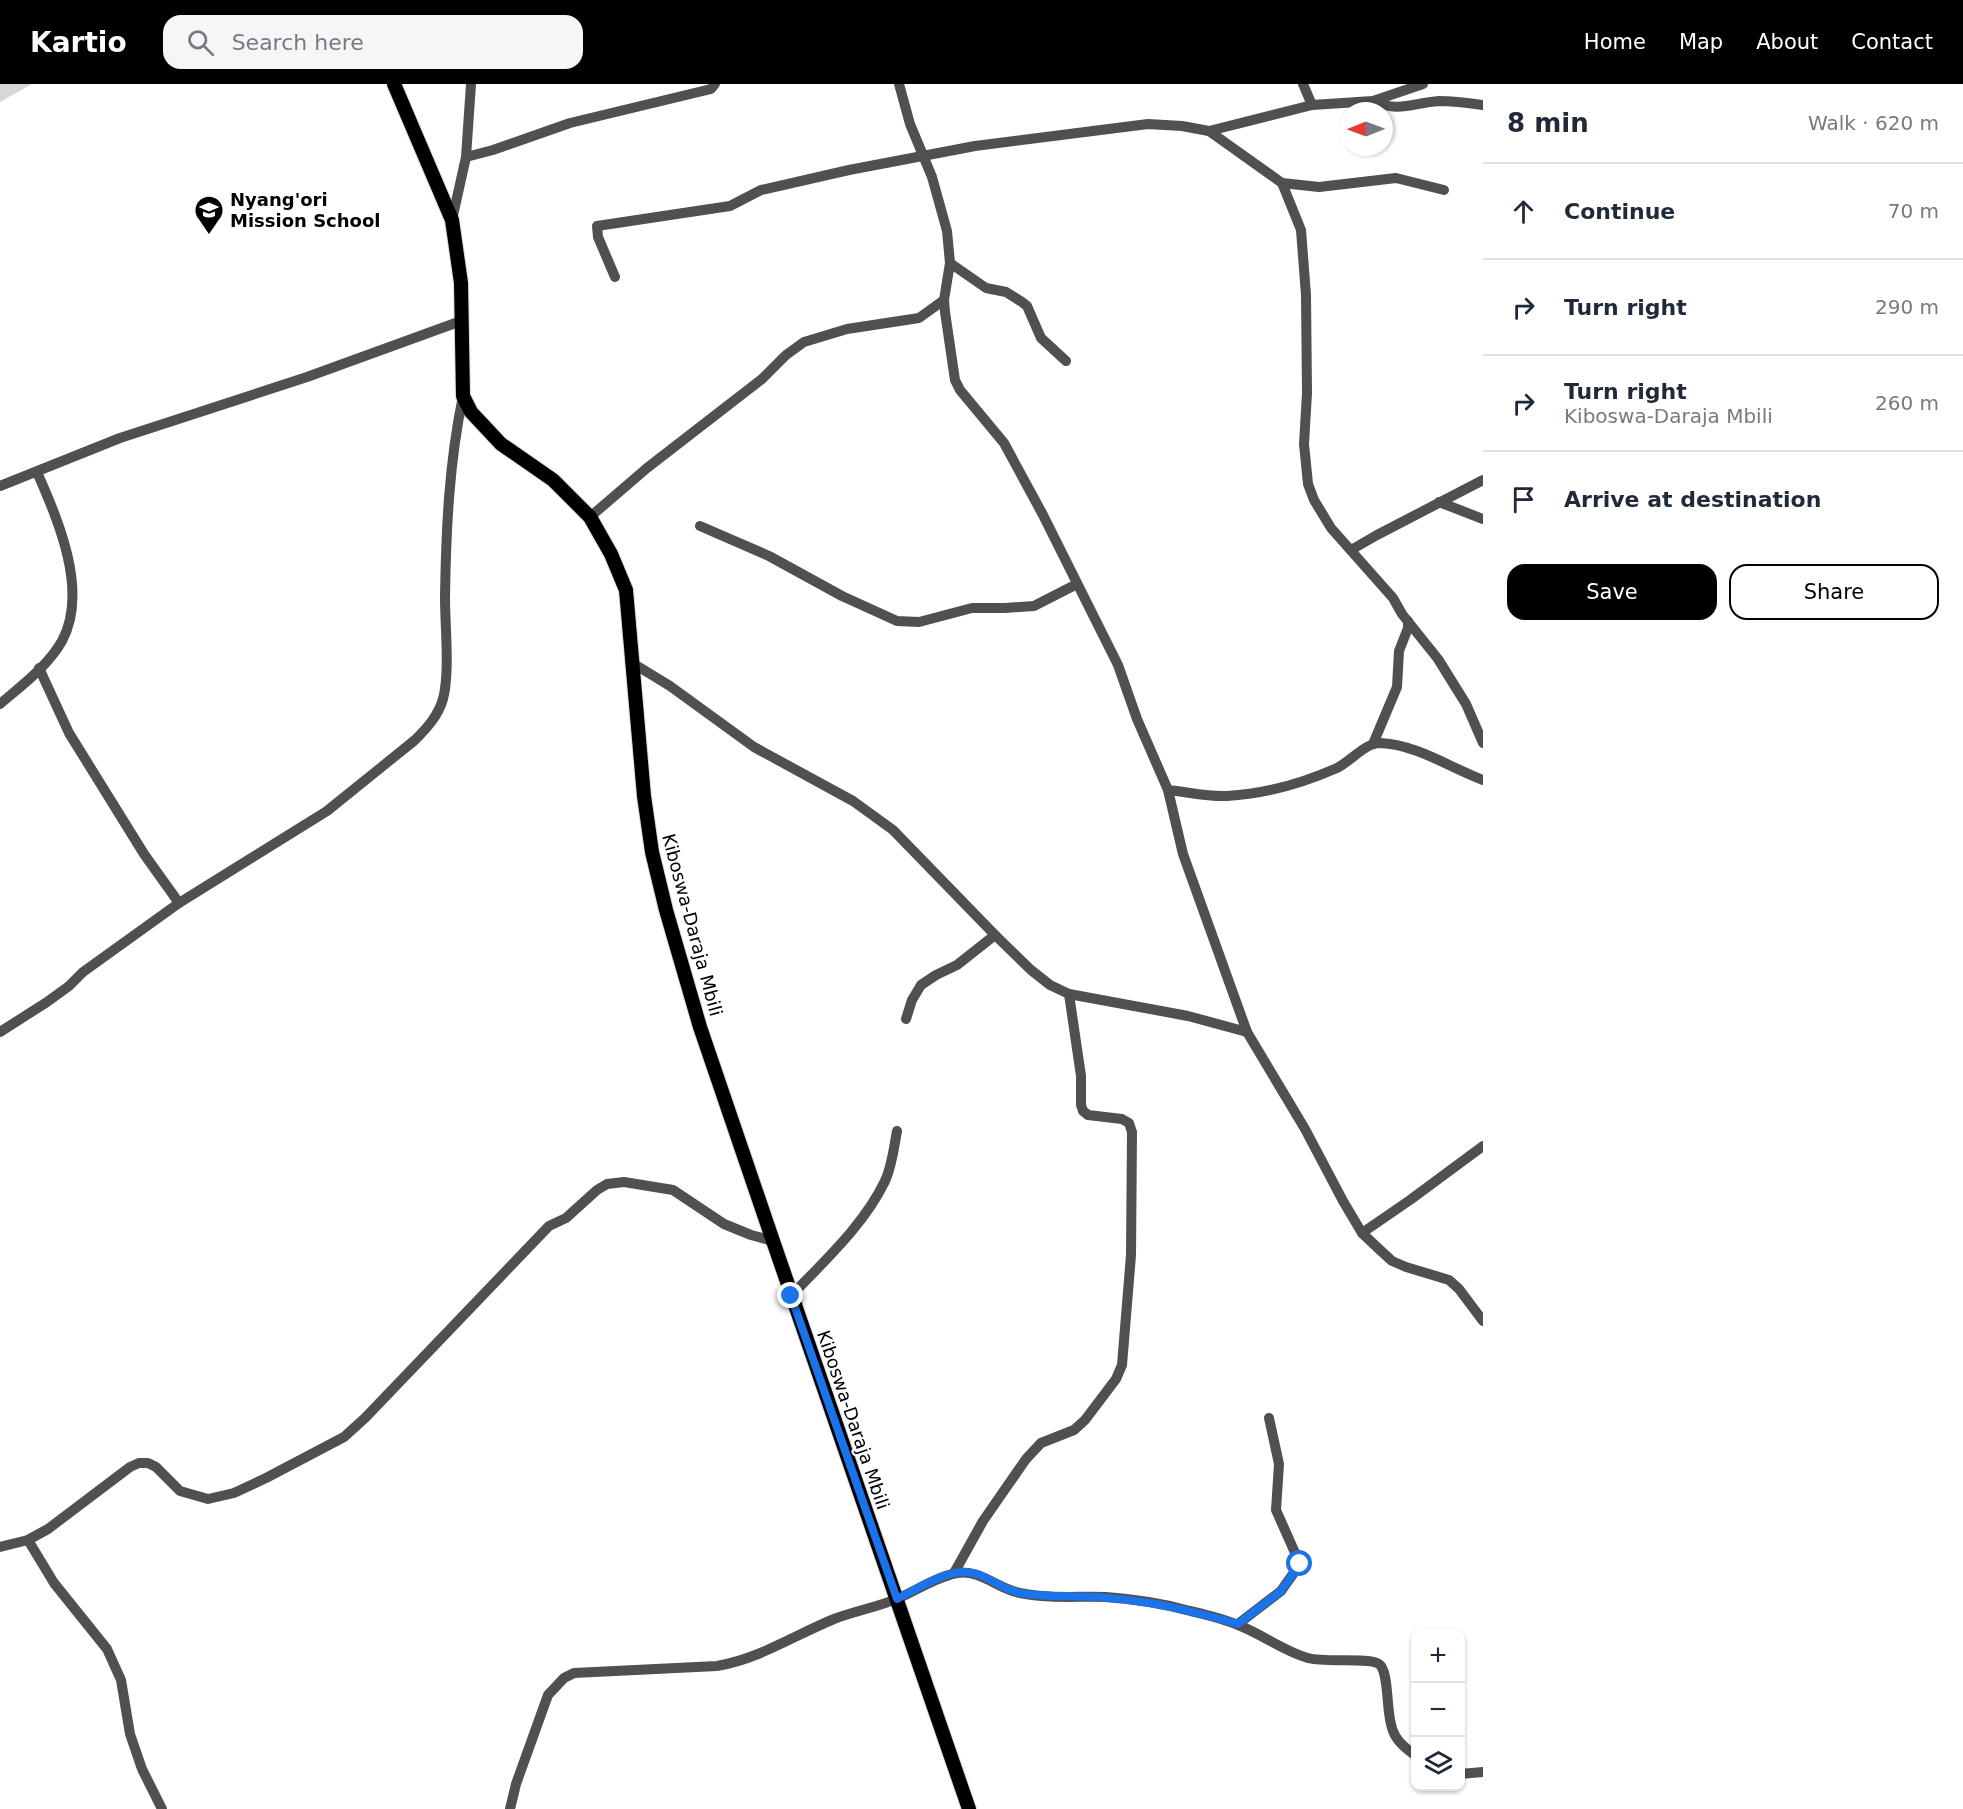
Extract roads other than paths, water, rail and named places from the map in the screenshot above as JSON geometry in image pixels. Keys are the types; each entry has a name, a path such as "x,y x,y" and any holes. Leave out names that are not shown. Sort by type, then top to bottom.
{"main road":[{"path":"394,84 452,220 461,283 463,396"},
{"name":"Kiboswa-Daraja Mbili","path":"463,396 471,412 501,444 553,480 590,517 611,554 626,590 644,796 652,852 664,900 700,1027 969,1809"}],"street":[{"path":"452,220 466,157 471,84"},
{"path":"466,157 570,123 711,89 715,84"},
{"path":"899,84 910,124 933,177 943,212 950,252 944,300 955,380 960,390 1004,443 1043,515 1118,665 1137,719 1168,790 1188,871 1247,1032 1305,1129 1362,1233 1392,1261 1449,1280 1460,1290 1483,1321"},
{"path":"1303,84 1312,105"},
{"path":"1373,102 1423,84"},
{"path":"1393,108 1443,101 1483,105"},
{"path":"615,277 598,237 597,226 729,206 761,190 975,146 1148,124 1182,126 1209,131 1312,105 1339,104"},
{"path":"1209,131 1282,183 1318,187 1396,178 1444,190"},
{"path":"1282,183 1303,239 1307,365 1304,444 1308,484 1314,500 1331,528 1392,598 1426,642 1466,704 1483,743"},
{"path":"950,263 986,288 1006,292 1027,306 1041,338 1066,361"},
{"path":"590,517 646,468 762,379 786,355 804,342 847,329 919,318 944,300"},
{"path":"0,486 120,438 307,377 461,321"},
{"path":"0,1032 69,986 92,966 179,903 327,811 428,728 438,713 445,687 445,539 455,436 463,396"},
{"path":"0,704 39,668 62,641 69,617 72,587 66,547 57,517 37,472"},
{"path":"1351,550 1483,480"},
{"path":"1439,502 1483,519"},
{"path":"700,526 769,556 842,596 897,621 919,622 972,608 1005,609 1034,606 1077,584"},
{"path":"1373,744 1397,687 1399,651 1408,628 1408,621"},
{"path":"634,664 670,686 754,747 853,801 893,830 995,935 1050,985 1069,994 1188,1017 1247,1032"},
{"path":"39,668 69,733 144,854 179,903"},
{"path":"1168,790 1226,796 1281,787 1339,767 1373,744 1380,743 1434,758 1481,776"},
{"path":"906,1019 912,1000 921,985 957,965 995,935"},
{"path":"954,1573 983,1521 1026,1459 1041,1443 1074,1430 1085,1420 1116,1379 1122,1365 1131,1255 1132,1132 1129,1123 1122,1119 1088,1115 1083,1111 1081,1076 1069,994"},
{"path":"791,1296 837,1248 867,1209 885,1180 897,1131"},
{"path":"1362,1233 1483,1146"},
{"path":"0,1547 28,1540 48,1529 130,1467 139,1463 148,1463 156,1467 180,1491 208,1499 234,1493 344,1437 365,1418 549,1226 566,1218 607,1184 624,1182 669,1189 723,1224 772,1241"},
{"path":"1238,1624 1281,1591 1300,1564 1276,1510 1279,1464 1269,1418"},
{"path":"28,1540 54,1584 107,1649 121,1680 130,1734 142,1769 162,1809"},
{"path":"510,1809 516,1784 548,1695 564,1678 574,1673 738,1663 837,1618 897,1599 954,1573 974,1573 1017,1593 1051,1597 1106,1597 1185,1609 1238,1624 1309,1659 1378,1663 1383,1668 1386,1678 1389,1718 1395,1737 1411,1751"},
{"path":"1465,1774 1483,1772"}],"place":[{"name":"Nyang'ori Mission School","path":"209,236"}]}
